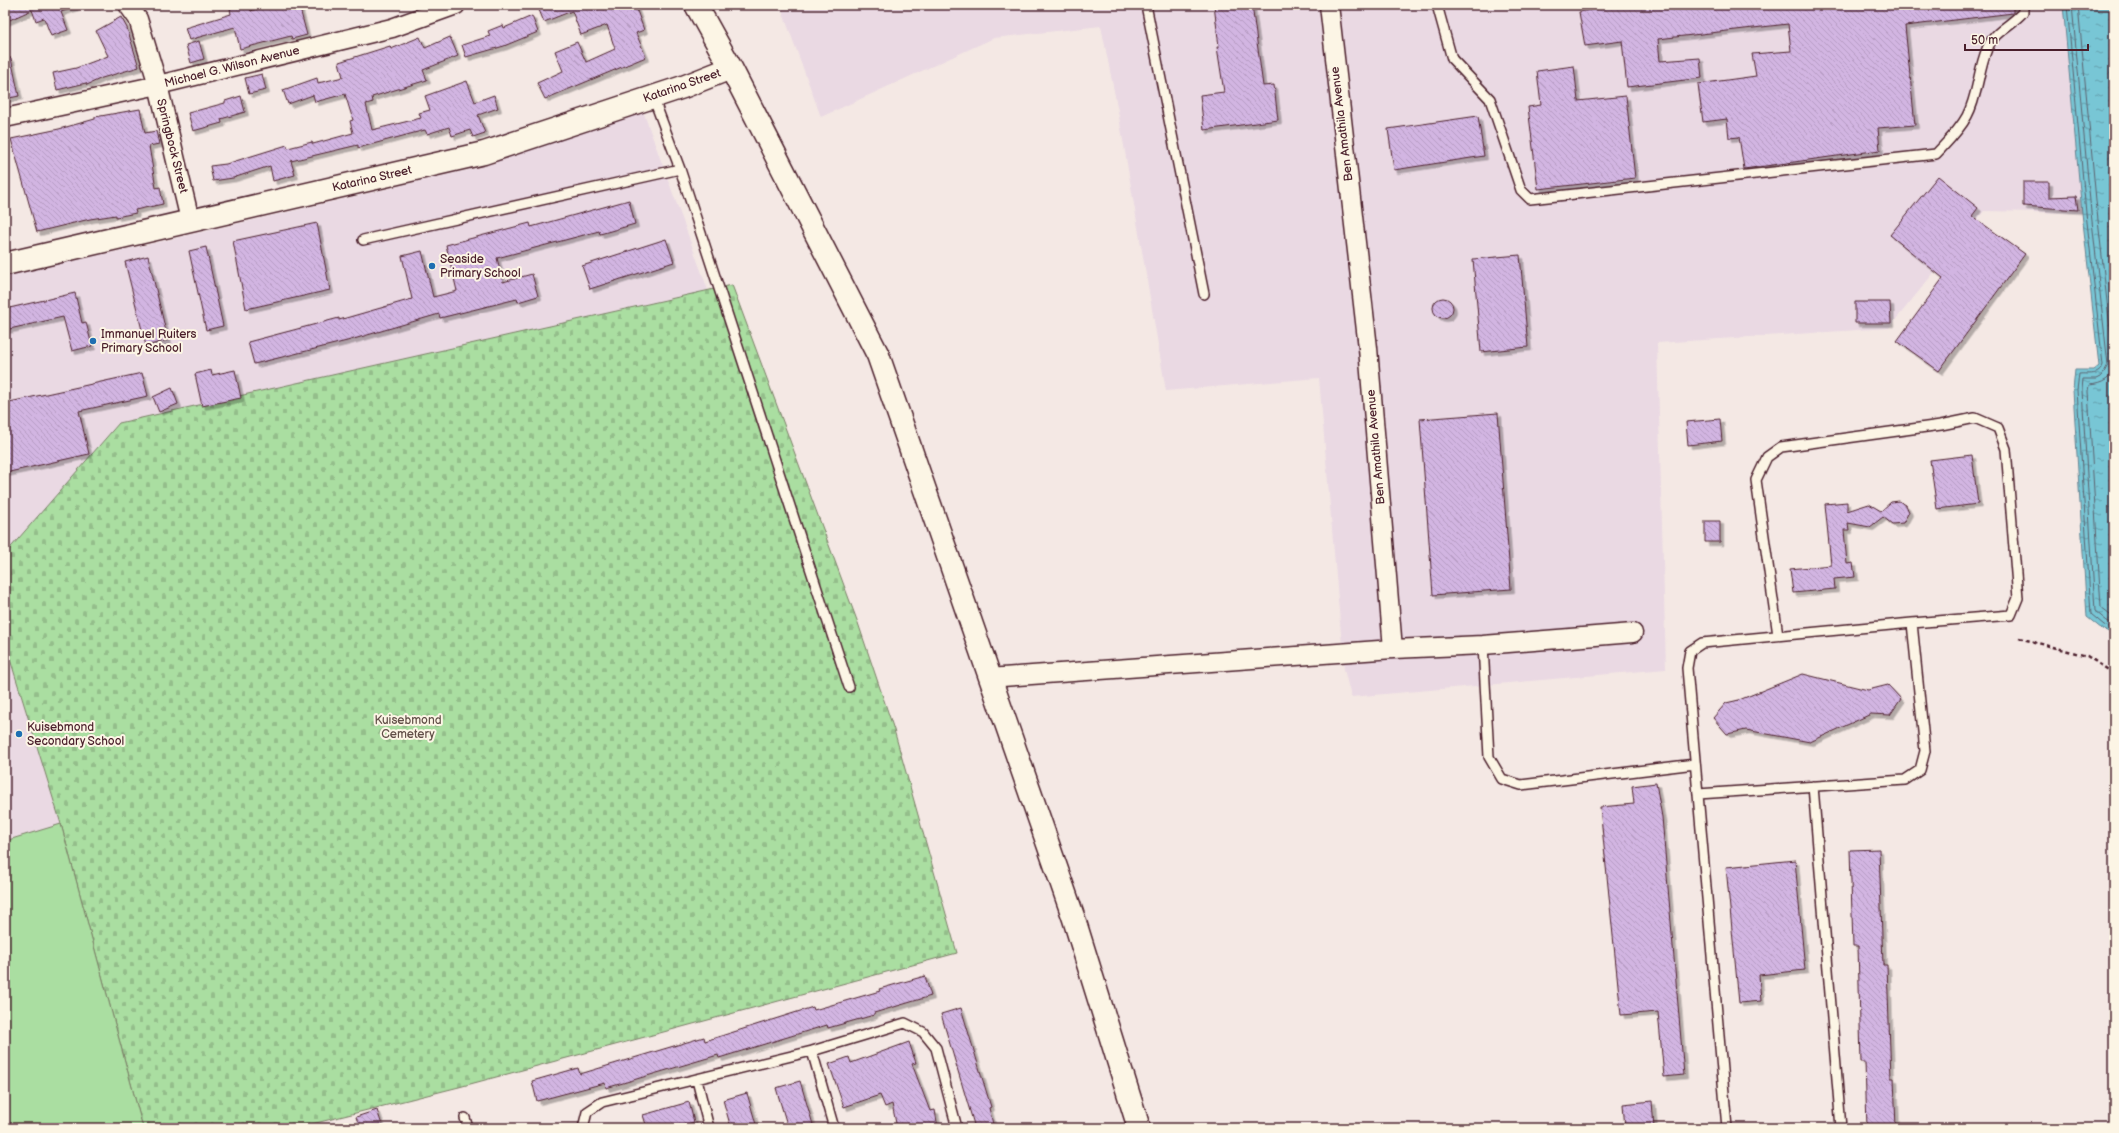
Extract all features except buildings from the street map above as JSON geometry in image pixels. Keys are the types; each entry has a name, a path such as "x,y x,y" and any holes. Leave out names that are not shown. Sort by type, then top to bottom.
{"street":[{"name":"Springbock Street","path":"128,5 138,20 158,85 190,220"},
{"name":"Michael G. Wilson Avenue","path":"5,118 158,85 392,28 456,5"},
{"path":"696,5 731,68 878,354 989,678 1074,919 1139,1128"},
{"name":"Ben Amathila Avenue","path":"1329,5 1368,348 1393,649"},
{"name":"Katarina Street","path":"5,264 484,153 682,87 731,68"},
{"path":"989,678 1393,649 1483,645 1633,633"}],"lane":[{"path":"1146,5 1204,294"},
{"path":"1437,5 1452,59 1490,99 1521,190 1530,199 1936,154 1957,132 1968,115 1987,48 1997,32 2013,23 2023,12 2023,5"},
{"path":"652,96 680,169 849,687"},
{"path":"363,240 680,169"},
{"path":"1727,1128 1687,668 1690,652 1702,643 2011,615 2018,598 2006,449 1998,428 1975,418 1941,425 1780,447 1767,457 1756,480 1778,635"},
{"path":"1698,794 1905,780 1920,770 1925,751 1912,623"},
{"path":"1483,645 1489,758 1502,780 1522,785 1695,764"},
{"path":"1813,786 1841,1128"},
{"path":"584,1128 587,1112 602,1102 812,1051 904,1023 923,1032 936,1048 957,1128"},
{"path":"812,1051 834,1128"},
{"path":"697,1080 709,1128"},
{"path":"465,1118 468,1128"}],"path":[{"path":"2019,638 2087,656 2110,671 2114,691"}],"shaded area":[{"path":"780,5 2063,5 2082,213 1984,211 1889,328 1657,343 1666,669 1351,697 1344,669 1319,378 1166,391 1118,111 1101,26 994,38 821,117"},
{"name":"Seaside Primary School","path":"643,111 708,290 119,423 5,554 5,276 159,242 485,166"},
{"name":"Kuisebmond Secondary School","path":"5,643 61,824 5,841"}],"green space":[{"name":"Kuisebmond Cemetery","path":"732,285 858,623 894,730 957,953 459,1087 296,1128 143,1128 61,824 5,643 5,554 119,423"},
{"path":"61,824 143,1128 5,1128 5,841"}],"water":[{"path":"2063,5 2114,5 2114,634 2102,629 2087,617 2073,390 2075,370 2094,370 2099,366 2082,213"}],"place":[{"name":"Seaside Primary School","path":"432,266"},
{"name":"Immanuel Ruiters Primary School","path":"93,341"},
{"name":"Kuisebmond Secondary School","path":"19,734"}]}
